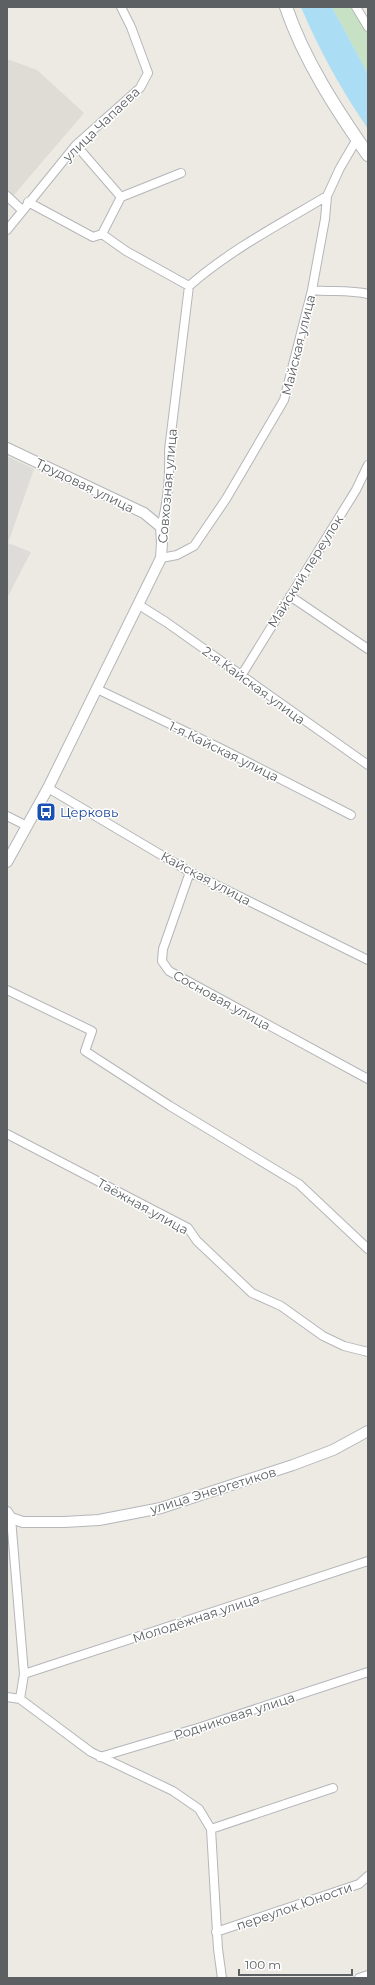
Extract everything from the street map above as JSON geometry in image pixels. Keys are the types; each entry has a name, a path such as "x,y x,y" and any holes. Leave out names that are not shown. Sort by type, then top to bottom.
{"main road":[{"path":"286,7 303,49 324,87 368,155"}],"street":[{"name":"улица Чапаева","path":"7,230 28,202 76,145 140,88 148,73 131,27 121,7"},
{"path":"356,7 368,27"},
{"name":"Майская улица","path":"161,558 177,555 194,546 226,500 284,400 312,290 325,219 327,196 340,168 357,139"},
{"path":"76,145 121,198"},
{"path":"28,202 93,238 102,234 121,198 181,173"},
{"path":"7,196 22,210"},
{"path":"102,234 126,251 189,286 206,271 259,236 327,196"},
{"name":"Совхозная улица","path":"7,862 48,788 161,558 161,527 170,478 169,450 189,286"},
{"path":"312,290 328,292 358,292 368,294"},
{"name":"Трудовая улица","path":"7,448 144,513 161,527"},
{"name":"Майский переулок","path":"241,676 356,490 368,465"},
{"path":"290,596 368,649"},
{"name":"2-я Кайская улица","path":"139,605 166,622 368,765"},
{"name":"1-я Кайская улица","path":"97,689 220,748 351,815"},
{"name":"Кайская улица","path":"48,788 190,872 368,960"},
{"path":"7,816 27,826"},
{"name":"Сосновая улица","path":"190,872 163,949 162,962 169,971 368,1079"},
{"path":"7,990 92,1031 85,1051 170,1106 299,1184 368,1249"},
{"name":"Таёжная улица","path":"7,1134 188,1228 197,1241 252,1293 281,1306 323,1336 344,1346 368,1352"},
{"name":"улица Энергетиков","path":"9,1515 23,1522 64,1522 99,1520 161,1508 293,1465 333,1450 368,1432"},
{"path":"9,1515 24,1674 20,1698"},
{"name":"Молодёжная улица","path":"24,1674 237,1606 368,1561"},
{"name":"Родниковая улица","path":"100,1758 202,1727 368,1672"},
{"path":"7,1697 20,1698 100,1758 173,1792 199,1809 211,1829 216,1932 222,1978"},
{"path":"211,1829 333,1788"},
{"name":"переулок Юности","path":"216,1932 360,1884 368,1876"},
{"path":"359,1978 368,1975"}],"shaded area":[{"path":"7,59 37,70 84,113 13,196 7,191"},
{"path":"7,456 34,469 8,543 31,552 7,598"}],"green space":[{"path":"332,7 356,7 368,27 368,74"}],"water":[{"path":"301,7 332,7 368,74 368,129 332,70 315,39"}],"place":[{"name":"Церковь","path":"46,812"}]}
